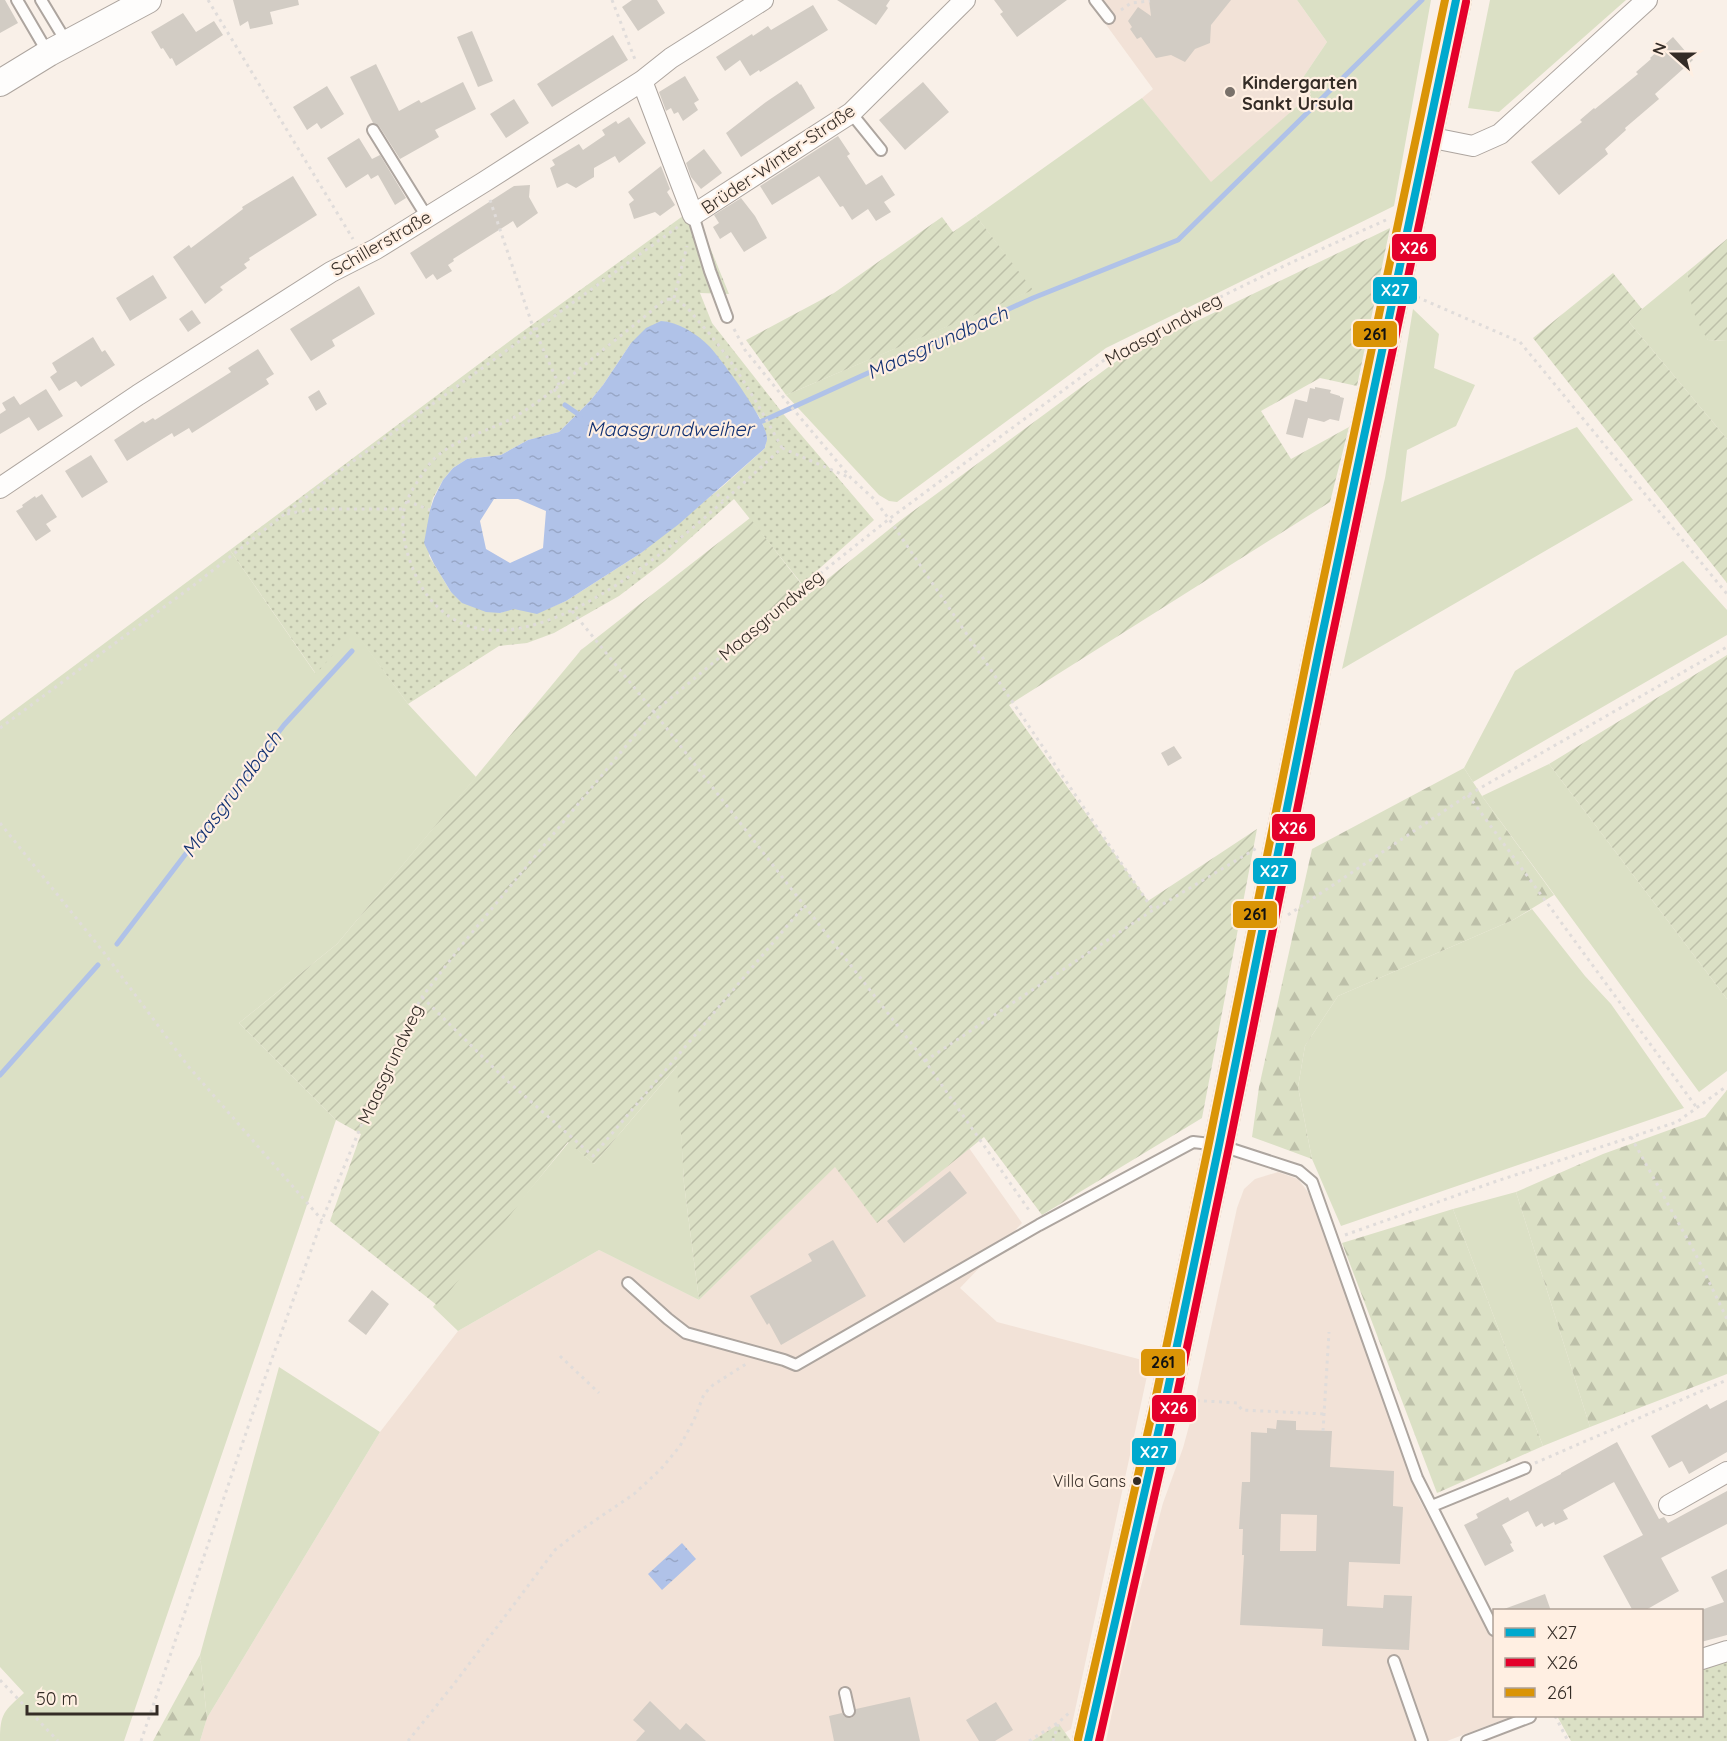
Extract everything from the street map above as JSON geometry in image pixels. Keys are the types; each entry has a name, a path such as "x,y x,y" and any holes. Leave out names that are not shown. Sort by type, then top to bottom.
{"main road":[{"path":"1088,1741 1090,1701 1166,1398 1456,0"}],"street":[{"path":"0,82 148,0"},
{"name":"Schillerstraße","path":"0,488 138,395 331,272 484,182 763,0"},
{"name":"Brüder-Winter-Straße","path":"642,81 693,215 851,113 964,0"},
{"path":"1428,137 1473,146 1500,134 1647,0"},
{"path":"1670,1505 1727,1472"},
{"path":"1703,1658 1727,1651"}],"lane":[{"path":"17,0 58,48"},
{"path":"41,0 58,48"},
{"path":"1095,0 1109,18"},
{"path":"851,113 881,150"},
{"path":"374,130 427,217"},
{"path":"693,215 727,317"},
{"path":"628,1283 686,1333 796,1365 1039,1224 1193,1142 1219,1145 1299,1171 1312,1182 1418,1478 1493,1628"},
{"path":"1432,1506 1525,1468"},
{"path":"1394,1661 1422,1741"},
{"path":"845,1693 849,1711"},
{"path":"1467,1741 1530,1717"}],"path":[{"path":"208,0 363,255"},
{"path":"612,0 642,81"},
{"path":"1109,18 1130,1 1150,1"},
{"path":"484,182 534,329 559,385"},
{"name":"Maasgrundweg","path":"141,1741 261,1389 322,1220 393,1049 422,997 461,946 654,712 889,519 1111,355 1190,311 1413,208"},
{"path":"674,299 693,215"},
{"path":"0,728 194,585 338,473 693,215"},
{"path":"1395,292 1416,297 1520,342 1727,594"},
{"path":"782,448 723,501 650,561 610,589 572,611 540,624 501,631 479,630 460,623 442,611 430,598 411,564 403,534 404,509 430,464 448,448 501,425 554,389 663,300 674,299 683,303 716,341 764,413 782,448 851,478"},
{"path":"727,317 745,350 851,478 874,499 889,519 1153,910"},
{"path":"554,389 562,401"},
{"path":"717,494 723,501"},
{"path":"407,501 430,510"},
{"path":"285,515 314,509 404,509"},
{"path":"572,611 654,712 925,1061 1039,1224"},
{"path":"1261,935 1468,795 1727,646"},
{"path":"1468,795 1697,1108"},
{"path":"0,823 105,954 188,1066 322,1220"},
{"path":"925,1061 1153,910 1269,841 1281,837"},
{"path":"422,997 504,1078 593,1156 804,906"},
{"path":"1334,1239 1494,1182 1677,1122 1727,1086"},
{"path":"1631,1137 1695,1253 1727,1319"},
{"path":"1323,1431 1329,1332"},
{"path":"408,1741 555,1550 634,1494 662,1469 680,1446 694,1420 704,1394 721,1379 761,1354"},
{"path":"560,1356 598,1393"},
{"path":"1525,1468 1727,1380"},
{"path":"1166,1398 1237,1403 1242,1410 1324,1414"},
{"path":"0,1680 58,1741"},
{"path":"1029,1741 1090,1701"},
{"path":"1556,1717 1568,1741"},
{"path":"1053,1741 1059,1722"}],"shaded area":[{"name":"Kindergarten Sankt Ursula","path":"1088,0 1297,0 1327,42 1300,82 1311,94 1211,183 1142,98 1153,89"},
{"path":"969,1148 1022,1223 960,1288 997,1322 1150,1362 1071,1729 1051,1741 200,1741 207,1718 380,1432 458,1331 599,1250 699,1300 835,1166 877,1222"},
{"path":"1278,1172 1298,1179 1311,1196 1418,1497 1493,1638 1493,1717 1510,1717 1447,1741 1106,1741 1128,1635 1163,1503 1192,1415 1237,1208 1244,1189 1255,1179"}],"green space":[{"path":"1297,0 1431,0 1394,206 1106,348 897,502 889,501 879,495 786,395 1032,290 976,216 1142,98 1211,182 1311,94 1300,82 1327,42"},
{"path":"1490,0 1626,0 1499,112 1468,108"},
{"path":"694,208 729,294 700,293 712,323 785,416 874,520 802,584 734,499 665,561 619,596 554,633 527,643 499,646 408,704 354,631 316,674 230,550 515,337","holes":["631,343 708,346 762,421 767,438 765,448 723,486 641,553 566,601 537,613 514,608 500,613 451,592 429,556 430,510 433,498 453,468 467,459 501,455 528,440 559,432 603,385"]},
{"path":"976,216 1033,290 786,395 746,340 834,293 942,217 953,232"},
{"path":"1390,228 1357,386 1320,378 1261,411 1291,459 1349,427 1330,502 1009,705 1148,901 1257,829 1202,1118 1042,1215 984,1137 877,1223 835,1167 699,1300 684,1184 677,1066 594,1164 568,1142 438,1306 330,1221 361,1134 336,1120 239,1023 337,944 581,650 750,518 809,594 897,523 1122,357"},
{"path":"1727,239 1727,341 1708,340 1692,308 1687,272"},
{"path":"1687,272 1690,295 1708,340 1727,341 1727,439 1629,322"},
{"path":"1613,273 1642,309 1629,322 1727,439 1727,583 1533,338"},
{"path":"1413,309 1439,334 1434,368 1475,385 1456,426 1407,450 1401,502 1577,427 1633,500 1342,669 1385,478"},
{"path":"230,550 315,673 354,630 408,704 476,777 337,944 239,1023 336,1120 124,1741 0,1741 4,1713 24,1693 0,1667 0,721"},
{"path":"1683,561 1727,610 1727,635 1473,782 1464,768 1515,671"},
{"path":"1727,655 1727,999 1549,764"},
{"path":"1549,764 1727,999 1727,1071 1699,1092 1482,796"},
{"path":"1464,768 1554,895 1513,920 1338,996 1305,1046 1298,1087 1312,1159 1252,1137 1259,1087 1312,849"},
{"path":"1532,909 1585,976 1611,1004 1684,1108 1341,1226 1312,1159 1298,1087 1305,1046 1338,996 1513,920"},
{"path":"678,1065 684,1184 699,1300 599,1250 458,1331 433,1307 569,1142 594,1164"},
{"path":"1727,1090 1727,1374 1590,1427 1516,1192 1603,1154 1705,1117"},
{"path":"1516,1192 1590,1427 1543,1446 1453,1209"},
{"path":"1453,1209 1543,1446 1437,1493 1342,1243"},
{"path":"279,1367 380,1432 207,1718 200,1655"},
{"path":"1727,1650 1727,1741 1571,1741 1558,1717 1703,1717 1703,1657"},
{"path":"200,1655 207,1718 200,1741 153,1741"},
{"path":"1059,1724 1071,1741 1032,1741"}],"water":[{"name":"Maasgrundweiher","path":"661,321 674,324 693,333 709,346 753,406 765,431 767,439 765,448 679,524 641,553 566,601 537,614 514,609 500,613 486,612 462,603 451,592 424,543 430,510 443,480 453,468 467,459 501,455 528,440 559,432 590,401 631,343 646,328","holes":["494,499 518,499 546,511 543,548 510,563 486,549 480,521"]},
{"path":"682,1543 696,1559 662,1590 648,1574"}],"building":[{"path":"0,0 5,0 18,23 0,33"},
{"path":"233,0 298,0 299,5 270,12 273,24 250,29 248,21 240,26"},
{"path":"632,0 657,0 665,13 638,31 622,7"},
{"path":"837,0 890,0 886,6 888,8 876,25"},
{"path":"994,0 1067,0 1017,37 1000,14 1003,12"},
{"path":"1149,0 1231,0 1211,25 1210,43 1195,49 1185,62 1171,55 1156,58 1141,37 1137,39 1130,29 1132,27 1128,21 1138,7 1151,16"},
{"path":"813,5 828,30 760,72 759,70 750,76 740,60 725,71 716,57 752,34 753,36 768,26 771,30"},
{"path":"183,13 196,32 214,21 223,35 176,66 172,58 170,59 163,48 161,49 151,32"},
{"path":"472,31 493,81 478,87 457,37"},
{"path":"613,35 628,60 552,107 537,84"},
{"path":"1673,37 1693,60 1655,94 1659,99 1625,128 1626,130 1605,149 1608,154 1559,195 1531,162 1638,74 1636,72"},
{"path":"376,64 399,111 463,82 476,109 435,130 439,137 400,159 379,126 373,123 350,77"},
{"path":"685,76 699,100 694,103 698,110 683,121 678,112 674,114 671,108 666,111 659,92"},
{"path":"797,81 815,108 741,157 726,133"},
{"path":"923,82 949,112 905,150 879,120"},
{"path":"327,86 344,114 321,129 317,123 307,130 293,107"},
{"path":"514,99 529,123 506,138 490,114"},
{"path":"629,117 646,143 619,163 615,156 594,168 594,177 576,188 567,183 557,188 550,168 555,165 552,160 579,144 583,150 605,135 602,130 616,121 618,124"},
{"path":"838,136 850,154 847,156 866,185 882,175 895,195 884,202 891,212 876,221 868,209 852,220 843,206 840,207 819,176 772,205 760,186"},
{"path":"359,138 372,159 380,155 406,198 395,205 378,175 371,179 368,174 346,188 327,158"},
{"path":"704,149 722,173 701,189 691,177 686,163"},
{"path":"661,166 670,189 667,192 675,205 660,216 655,212 634,219 629,204 634,200 628,192"},
{"path":"293,176 317,215 249,258 250,260 244,264 247,268 220,287 223,290 205,304 173,257 189,245 191,248 243,209 242,207"},
{"path":"530,185 529,197 538,213 517,228 513,221 453,259 454,261 448,265 452,271 437,280 433,274 426,279 410,253 514,186"},
{"path":"741,198 755,216 767,238 744,252 731,232 720,239 713,227 719,223 714,215"},
{"path":"153,275 167,298 130,321 116,298"},
{"path":"359,286 375,314 332,340 335,346 311,361 290,329"},
{"path":"192,310 201,323 188,332 179,319"},
{"path":"93,337 102,352 105,350 115,365 81,387 76,381 59,391 50,377 57,372 52,363"},
{"path":"258,349 274,374 266,379 269,384 192,433 189,428 174,437 172,433 127,461 114,440 143,421 145,423 153,418 155,420 231,372 228,368"},
{"path":"1315,387 1331,390 1330,393 1344,398 1339,421 1330,419 1324,422 1308,418 1303,438 1286,434 1295,399 1307,402 1310,388 1315,389"},
{"path":"46,389 63,416 38,431 29,417 0,434 0,414 6,410 2,403 14,396 20,405"},
{"path":"319,390 327,404 316,411 308,397"},
{"path":"91,455 108,482 82,498 65,471"},
{"path":"42,494 57,517 46,524 51,531 36,541 16,511 35,496 36,498"},
{"path":"1174,746 1182,758 1168,766 1161,753"},
{"path":"950,1171 967,1193 904,1243 887,1221"},
{"path":"833,1240 866,1296 781,1345 750,1296 812,1261 808,1254"},
{"path":"372,1290 389,1304 366,1335 348,1321"},
{"path":"1727,1400 1727,1452 1689,1474 1682,1461 1669,1468 1651,1436 1707,1404 1710,1409"},
{"path":"1277,1420 1296,1421 1296,1430 1332,1431 1330,1467 1394,1471 1393,1506 1403,1507 1400,1564 1349,1562 1347,1606 1383,1608 1384,1595 1412,1596 1409,1650 1322,1646 1323,1629 1240,1625 1244,1555 1242,1555 1243,1529 1239,1529 1242,1482 1250,1482 1251,1432 1267,1433 1267,1428 1276,1429","holes":["1281,1514 1317,1515 1316,1551 1280,1551"]},
{"path":"1617,1442 1659,1519 1664,1517 1668,1523 1727,1491 1727,1524 1661,1558 1679,1591 1648,1609 1632,1609 1603,1556 1643,1535 1614,1482 1563,1510 1568,1519 1555,1525 1554,1522 1544,1527 1542,1523 1536,1527 1528,1511 1502,1525 1514,1551 1485,1566 1464,1525 1478,1518 1476,1514 1508,1497 1510,1501"},
{"path":"1727,1569 1727,1635 1703,1641 1703,1609 1724,1602 1711,1577"},
{"path":"1545,1594 1550,1609 1504,1609"},
{"path":"910,1697 920,1741 834,1741 829,1716 842,1713 850,1718 854,1716 856,1709"},
{"path":"650,1701 680,1730 686,1723 706,1741 636,1741 645,1731 633,1720"},
{"path":"996,1702 1013,1730 995,1741 979,1741 966,1720"}],"waterway":[{"name":"Maasgrundbach","path":"756,424 1033,298 1178,240 1422,0"},
{"path":"565,405 581,419"},
{"name":"Maasgrundbach","path":"117,944 284,725 352,651"},
{"name":"Maasgrundbach","path":"0,1075 98,965"}],"transit line":[{"name":"261","path":"1078,1739 1156,1396 1309,648 1445,0"},
{"name":"X27","path":"1088,1741 1166,1398 1319,650 1456,0"},
{"name":"X26","path":"1099,1741 1176,1400 1329,652 1466,2"}],"place":[{"name":"Kindergarten Sankt Ursula","path":"1230,92"},
{"name":"Villa Gans","path":"1137,1481"}]}
